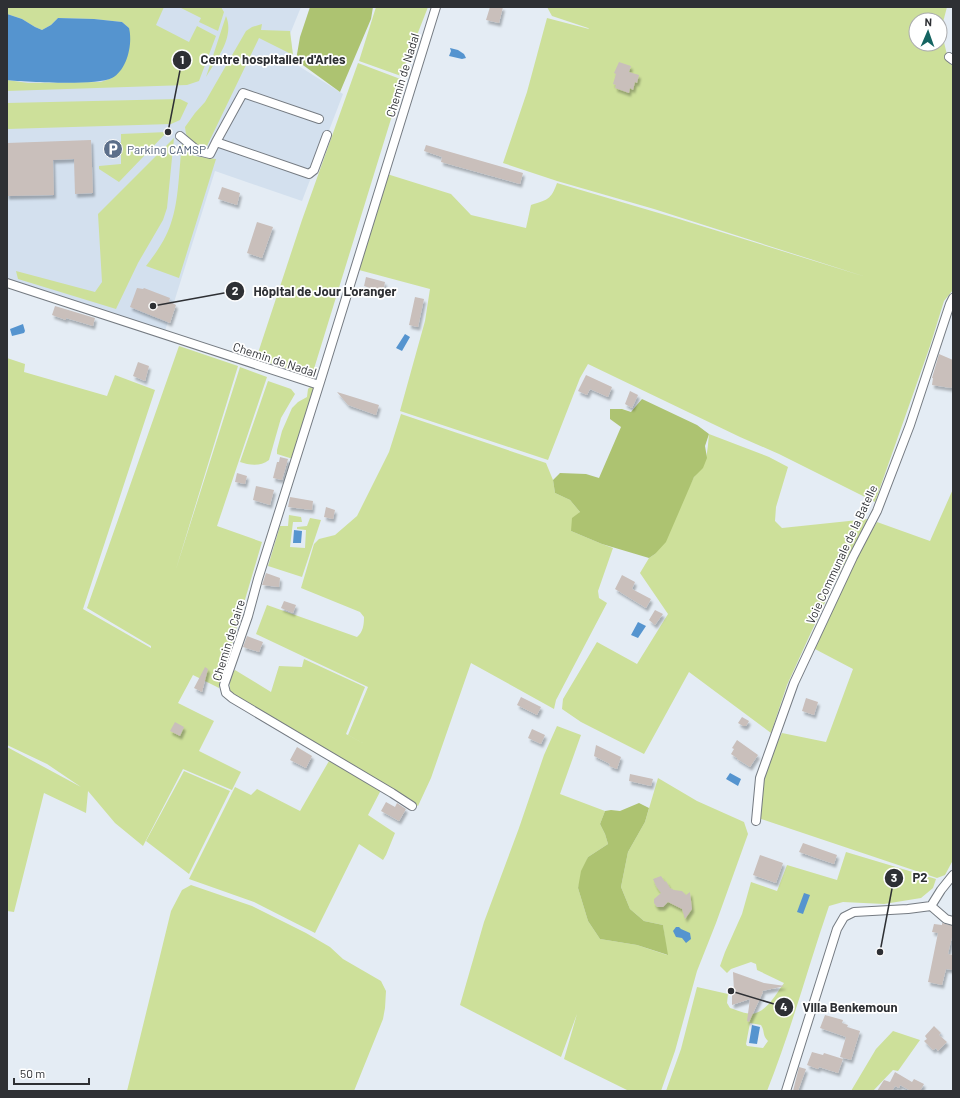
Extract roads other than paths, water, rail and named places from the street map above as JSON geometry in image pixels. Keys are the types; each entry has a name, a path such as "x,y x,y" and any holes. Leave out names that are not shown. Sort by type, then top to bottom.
{"street":[{"name":"Chemin de Nadal","path":"7,283 319,386 436,7"},
{"path":"180,136 198,151 210,154 243,93 320,119"},
{"path":"216,142 309,174 314,170 326,135"},
{"name":"Voie Communale de la Batelle","path":"756,821 760,778 794,683 877,511 910,425 953,298"},
{"name":"Chemin de Caire","path":"319,386 258,579 248,616 224,685 226,693 232,698 412,806"},
{"path":"931,906 953,875"},
{"path":"786,1091 838,929 844,917 854,912 908,909 931,906 946,919 953,921"}],"water":[{"path":"7,14 22,19 42,30 51,25 58,18 94,19 122,22 129,28 130,41 128,56 122,69 117,74 112,78 104,80 61,83 7,80"},
{"path":"450,48 458,50 464,54 466,58 462,59 449,56 451,51"},
{"path":"23,324 25,331 24,333 12,336 10,329"},
{"path":"405,334 410,337 402,351 396,348"},
{"path":"294,530 302,531 301,543 293,543"},
{"path":"638,622 646,626 638,638 631,635"},
{"path":"730,773 741,779 738,786 726,779"},
{"path":"804,893 810,895 803,914 797,912"},
{"path":"676,927 690,933 691,939 686,943 682,938 676,937 673,931"},
{"path":"752,1025 760,1027 757,1044 749,1043"}],"place":[{"name":"Centre hospitalier d'Arles","path":"168,132"},
{"name":"Parking CAMSP","path":"113,149"},
{"name":"Hôpital de Jour L'oranger","path":"153,306"},
{"name":"P2","path":"880,952"},
{"name":"Villa Benkemoun","path":"731,991"}]}
